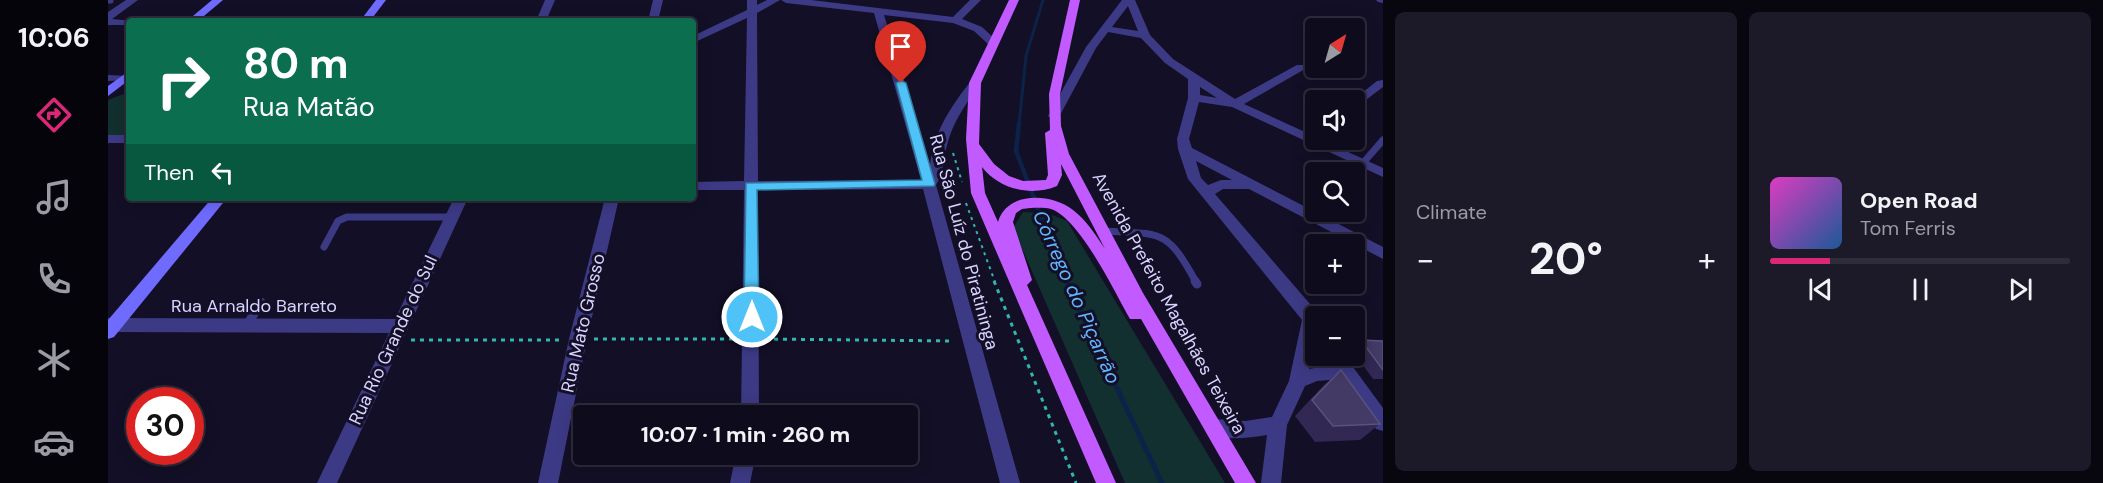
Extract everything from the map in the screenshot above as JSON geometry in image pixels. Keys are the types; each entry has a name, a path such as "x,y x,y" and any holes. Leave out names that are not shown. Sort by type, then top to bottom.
{"main road":[{"path":"1014,0 992,42 975,83 972,139 978,193 1106,483"},
{"name":"Avenida Prefeito Magalhães Teixeira","path":"1075,0 1069,36 1060,62 1054,121 1070,171 1104,231 1141,305 1246,483"},
{"path":"972,139 986,166 1009,182 1039,186 1052,183 1054,178 1050,139 1054,121"},
{"path":"1028,306 1018,257 1005,224 1012,209 1019,204 1043,203 1066,212 1080,224 1154,343 1179,368"}],"street":[{"path":"108,17 133,0"},
{"path":"196,18 218,0"},
{"path":"367,18 381,0"},
{"path":"542,18 550,0"},
{"path":"654,18 658,0"},
{"path":"696,38 752,6 775,0"},
{"path":"786,0 878,11 925,12 978,29 992,42"},
{"path":"955,20 976,0"},
{"path":"1054,121 1068,86 1104,29 1129,0 1145,36 1169,61 1235,104 1305,136"},
{"path":"750,405 752,6"},
{"name":"Rua São Luíz do Piratininga","path":"878,11 929,184 1010,483"},
{"path":"108,22 126,22"},
{"path":"1104,29 1145,36"},
{"path":"1194,99 1235,104 1301,67"},
{"path":"108,78 126,76"},
{"path":"108,92 126,77"},
{"path":"1194,78 1194,99 1185,127 1184,149 1195,178 1305,311"},
{"path":"696,186 929,184 938,171 939,151 949,125 959,105 975,83"},
{"path":"1365,97 1381,83"},
{"path":"108,139 126,139"},
{"path":"1184,149 1383,254"},
{"path":"1336,150 1361,162"},
{"path":"1365,164 1383,172"},
{"path":"1207,192 1221,184 1250,185"},
{"path":"110,327 217,201"},
{"name":"Rua Rio Grande do Sul","path":"327,483 460,201"},
{"name":"Rua Mato Grosso","path":"548,483 578,339 611,201"},
{"name":"Rua Arnaldo Barreto","path":"110,327 247,325 396,333"},
{"path":"1271,483 1278,426 1298,381 1305,353"},
{"path":"1298,381 1333,366"},
{"path":"1342,366 1383,423"},
{"path":"1215,428 1245,430 1278,426"},
{"path":"740,483 744,465"}],"lane":[{"path":"1364,162 1383,140"},
{"path":"324,247 338,221 347,217 452,217"},
{"path":"1104,231 1152,234 1166,240 1175,248 1197,284"},
{"path":"247,325 261,302"}],"path":[{"path":"396,333 578,339 970,341"}],"green space":[{"path":"126,93 126,137 108,140 108,100"},
{"path":"1023,212 1047,213 1067,221 1225,483 1125,483 1013,228"}],"building":[{"path":"1365,340 1383,341 1383,370 1365,345"},
{"path":"1341,370 1380,424 1333,426 1312,400"}],"waterway":[{"name":"Córrego do Piçarrão","path":"1019,125 1026,56 1043,0"},
{"name":"Córrego do Piçarrão","path":"1019,123 1016,151 1066,282"},
{"name":"Córrego do Piçarrão","path":"1066,281 1162,483"}],"route":[{"path":"752,317 751,186 929,184 901,83"}]}
